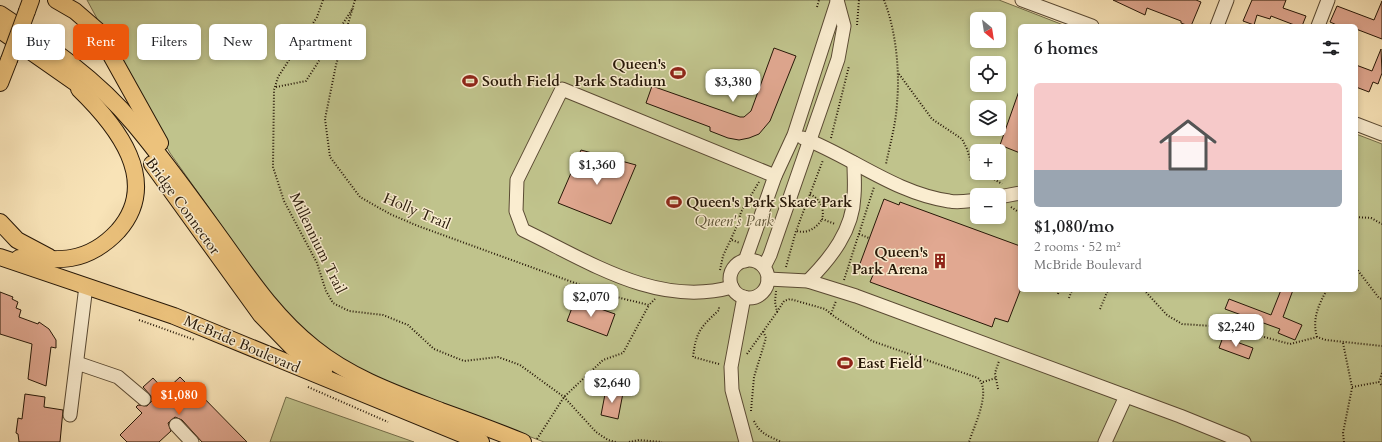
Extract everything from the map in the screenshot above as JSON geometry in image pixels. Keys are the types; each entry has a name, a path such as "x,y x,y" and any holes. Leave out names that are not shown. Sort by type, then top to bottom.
{"main road":[{"path":"56,0 75,11 98,30 192,198"},
{"path":"3,70 29,5"},
{"name":"Bridge Connector","path":"0,14 67,60 113,99 134,123 192,198 269,304 292,330 314,349 348,372 396,394 522,442"},
{"name":"Bridge Connector","path":"0,30 59,70 102,102 130,133 252,303 276,332 312,363 356,391"},
{"path":"0,256 62,259 83,255 109,240 124,225 129,215 136,186 134,164 120,138 96,105 59,70"},
{"path":"0,222 17,240 52,259"},
{"name":"McBride Boulevard","path":"0,256 174,316 481,442"}],"street":[{"path":"1022,0 1087,24"},
{"path":"1218,24 1228,0"},
{"path":"1319,24 1328,0"},
{"path":"745,261 775,176 794,135 837,1"},
{"path":"837,1 844,26 838,59 766,273 766,288 758,296 744,297 739,295 732,287 731,274 739,264 745,261 755,261 766,273 808,281 856,296 1126,396 1244,442"},
{"path":"732,287 714,291 661,290 631,282 523,230 516,211 517,180 562,88 775,176"},
{"path":"1358,125 1382,132"},
{"path":"794,135 828,148 879,177 913,191 950,201 970,200"},
{"path":"808,281 830,257 844,234 852,213 854,198 854,163"},
{"path":"1006,196 1018,193"},
{"path":"70,415 86,286"},
{"path":"744,297 731,367 732,390 746,442"},
{"path":"77,363 118,377 144,399"},
{"path":"1105,442 1126,396"},
{"path":"176,426 192,442"}],"path":[{"name":"Millennium Trail","path":"323,0 316,17 278,77 275,87 273,166 284,201 317,263 326,291 333,303 349,311 383,315 408,325 434,349 464,362 498,357 520,365 564,397 596,432 608,440 616,442"},
{"name":"Holly Trail","path":"355,0 336,65 325,119 330,157 360,197 390,214 418,226 601,292 649,305"},
{"path":"816,7 819,0"},
{"path":"884,0 894,43 898,72 897,104 886,164"},
{"path":"275,87 306,81 317,66 322,53 354,7"},
{"path":"898,72 932,119 962,140 970,159"},
{"path":"786,267 796,231 825,155"},
{"path":"720,270 723,256 732,240 746,201 762,178"},
{"path":"996,180 1018,192"},
{"path":"844,281 875,184"},
{"path":"1358,217 1371,218 1382,224"},
{"path":"796,231 804,232 814,229 822,219"},
{"path":"782,259 787,261"},
{"path":"1358,271 1379,298 1382,299"},
{"path":"535,442 564,397 603,360 623,353 649,305 661,290"},
{"path":"776,291 775,302 777,312"},
{"path":"595,307 601,292"},
{"path":"1069,298 1071,292"},
{"path":"1100,308 1107,292"},
{"path":"1146,292 1167,316 1182,324 1227,327 1290,344 1317,337 1343,343 1382,346"},
{"path":"1317,337 1314,327 1315,320 1318,308 1326,292"},
{"path":"746,358 747,352 784,301 790,299 825,309 872,340 978,378 983,382 985,395 969,442"},
{"path":"831,314 836,302"},
{"path":"719,307 719,310 703,325 695,338 693,357 723,365"},
{"path":"135,318 199,342"},
{"path":"763,331 766,338 754,377 751,416 757,427 766,436 782,442"},
{"path":"1343,343 1352,387 1343,433 1344,442"},
{"path":"998,389 995,373 1000,359"},
{"path":"1379,382 1382,373"},
{"path":"983,382 996,378"},
{"path":"1352,387 1379,382"},
{"path":"1379,382 1382,386"},
{"path":"306,386 388,422"},
{"path":"629,442 639,440 662,442"}],"green space":[{"name":"Queen's Park","path":"87,0 999,0 1061,24 1018,24 1018,292 1358,292 1358,135 1382,144 1382,442 544,442 393,385 341,360 299,327 270,294 170,153 120,60 129,60 129,24 100,24"},
{"path":"286,397 414,442 270,442"}],"building":[{"path":"1113,0 1196,0 1201,2 1192,24 1184,24 1181,23 1181,21 1147,8 1145,15"},
{"path":"1252,0 1286,0 1283,8 1306,16 1303,24 1292,24 1271,16 1270,19 1257,15 1254,24 1243,21"},
{"path":"1382,1 1382,39 1358,30 1358,24 1334,24 1330,22 1337,6 1374,20"},
{"path":"774,48 796,56 770,121 759,134 739,140 728,138 710,131 710,127 646,103 652,86 740,117 744,117 751,111"},
{"path":"1381,49 1382,73 1378,84 1373,82 1369,92 1358,88 1358,66 1372,71"},
{"path":"1018,94 1018,152 1006,147 1006,144 1000,144 1003,136 1006,136 1006,128"},
{"path":"581,150 636,165 611,224 558,203"},
{"name":"Queen's Park Arena","path":"884,199 899,205 900,202 1018,245 1018,292 1020,292 1008,322 995,318 992,327 870,282 873,275 858,269"},
{"path":"0,292 13,297 12,299 18,302 16,308 21,310 19,317 38,324 39,322 49,329 56,340 56,348 51,347 46,386 28,379 32,344 0,334"},
{"path":"1280,292 1292,292 1283,317 1302,325 1295,340 1278,333 1280,329 1225,309 1229,299 1271,315"},
{"path":"575,300 615,314 607,336 567,321"},
{"path":"1223,337 1253,348 1249,359 1219,348"},
{"path":"180,377 192,389 194,388 247,442 202,442 182,420 175,417 168,423 171,431 159,442 127,442 120,435 142,413 136,407 138,405 147,406 152,401 151,396 143,387 153,378 165,391"},
{"path":"606,389 623,393 618,419 601,415"},
{"path":"25,394 45,397 44,407 63,410 60,442 19,442 18,434 16,433 18,418 22,419"}],"place":[{"name":"Queen's Park Stadium","path":"678,73"},
{"name":"South Field","path":"470,81"},
{"name":"Queen's Park Skate Park","path":"674,202"},
{"name":"Queen's Park Arena","path":"940,261"},
{"name":"East Field","path":"845,363"}]}
